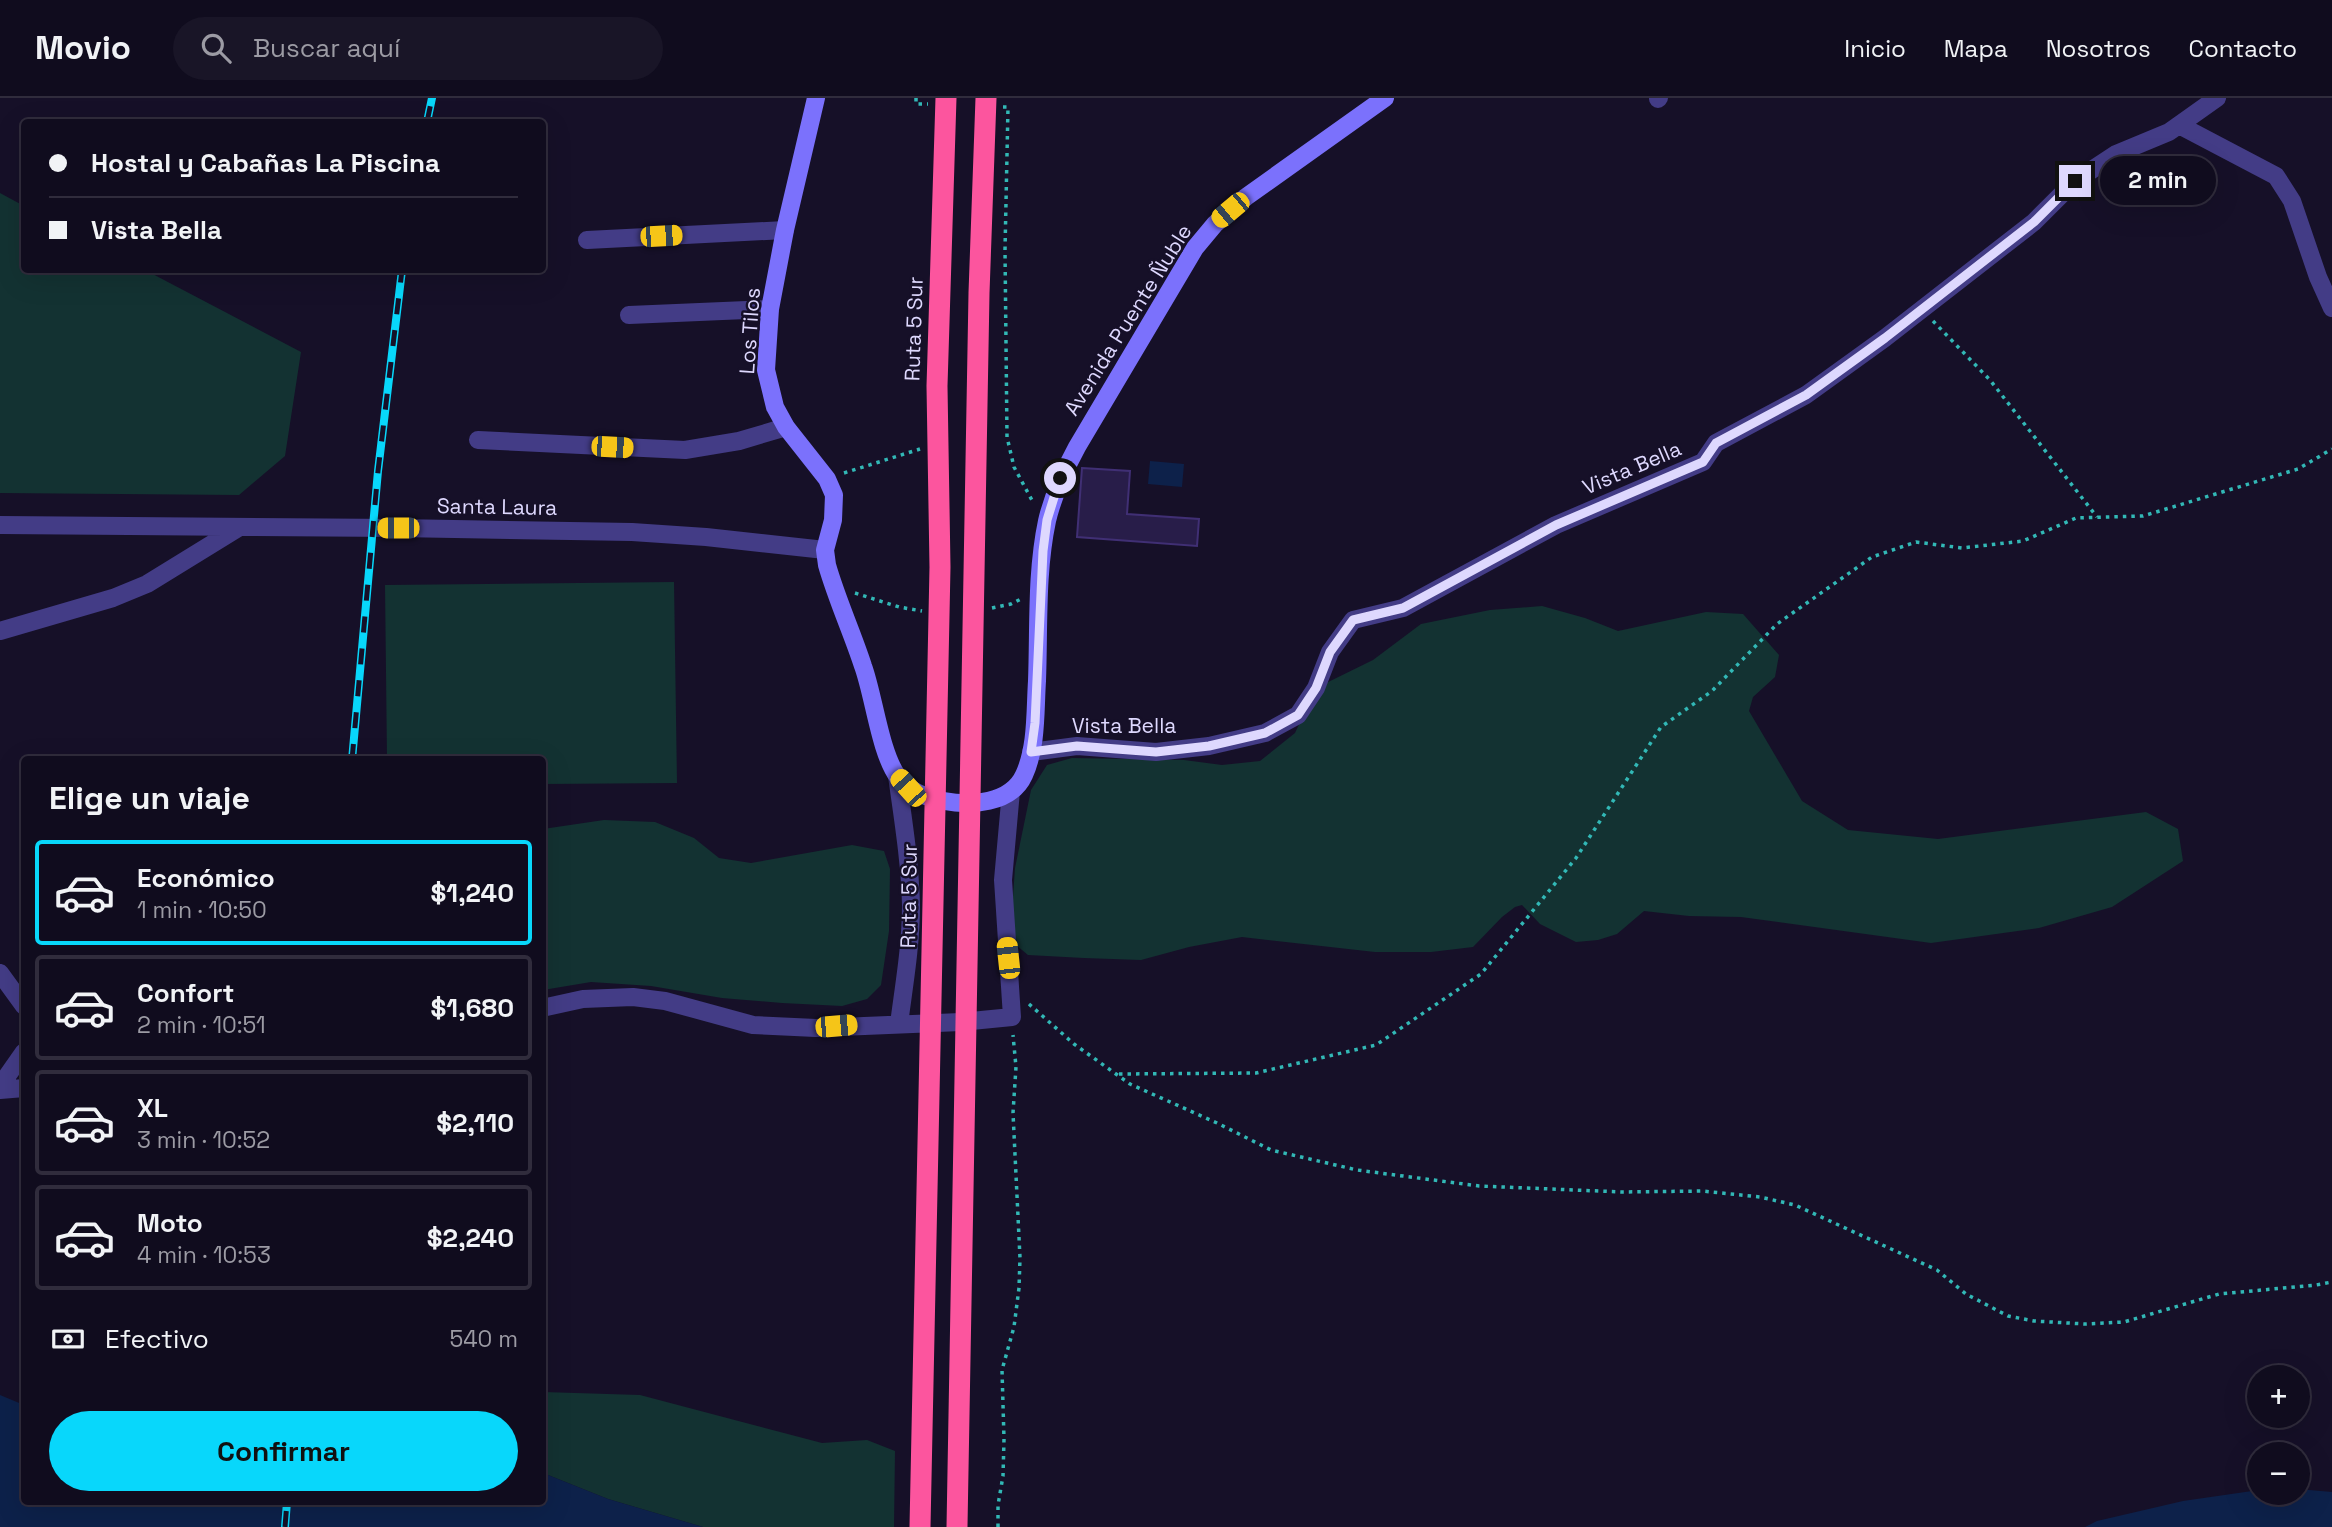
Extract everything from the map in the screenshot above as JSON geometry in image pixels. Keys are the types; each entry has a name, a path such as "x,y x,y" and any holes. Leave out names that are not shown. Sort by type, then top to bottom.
{"highway":[{"name":"Ruta 5 Sur","path":"920,1527 940,568 937,372 946,98"},
{"path":"957,1527 979,307 986,98"}],"street":[{"name":"Los Tilos","path":"816,98 785,230 770,309 766,370 775,407 786,427 827,479 834,495 835,508 825,550"},
{"name":"Avenida Puente Ñuble","path":"1011,791 1024,777 1031,752 1035,723 1040,588 1047,520 1060,478 1195,248 1215,223 1246,197 1385,98"},
{"name":"Vista Bella","path":"1031,752 1077,746 1156,752 1209,746 1265,733 1298,715 1316,688 1330,652 1353,620 1403,608 1556,525 1703,462 1716,443 1806,395 1922,309 2034,222 2075,181 2116,154 2169,132 2217,98"},
{"path":"2179,124 2276,176 2292,201 2318,277 2332,308"},
{"path":"587,240 785,230"},
{"path":"629,316 770,309"},
{"path":"478,440 685,450 739,440 786,427"},
{"name":"Santa Laura","path":"0,525 632,532 825,550"},
{"path":"0,631 135,589 178,566 238,528"},
{"path":"546,1007 583,999 633,997 665,1001 753,1024 816,1028 961,1022 1012,1017 1003,880 1011,791 991,800 969,804 950,802 927,798 908,788 897,776 888,759 864,668 833,586 825,550"},
{"path":"897,776 911,905 909,952 898,1024"},
{"path":"0,973 21,1002"},
{"path":"0,1088 21,1056"},
{"path":"0,1088 21,1088"}],"path":[{"path":"1005,250 1007,437 1020,480 1047,520"},
{"path":"1922,309 1990,380 2097,517"},
{"path":"827,479 916,450 937,449"},
{"path":"1117,1074 1256,1073 1376,1045 1481,974 1576,858 1661,727 1712,691 1777,624 1872,557 1916,542 1962,548 2024,541 2076,517 2143,516 2298,469 2332,449"},
{"path":"998,1527 1004,1439 1002,1370 1014,1326 1019,1278 1013,1113 1016,1067 1012,1017 1027,1002 1074,1044 1130,1084 1271,1150 1357,1170 1479,1186 1622,1192 1702,1191 1760,1197 1795,1205 1937,1270 1966,1294 2008,1316 2035,1321 2085,1324 2124,1322 2219,1294 2316,1286 2332,1282"}],"green space":[{"path":"0,193 21,204 21,273 151,273 301,352 285,456 239,495 0,493"},
{"path":"674,582 677,783 546,784 546,756 387,756 385,585"},
{"path":"1542,606 1618,631 1706,612 1743,614 1779,655 1775,677 1753,697 1749,711 1802,801 1848,830 1938,839 2146,812 2178,829 2183,861 2112,907 2039,928 1931,943 1741,917 1689,916 1644,911 1617,934 1598,940 1576,942 1540,924 1522,905 1502,917 1473,947 1431,952 1375,952 1242,937 1141,960 1028,955 1010,940 1015,868 1031,790 1047,765 1072,758 1184,760 1222,765 1260,761 1295,733 1316,688 1373,660 1421,624 1490,610"},
{"path":"604,820 655,822 694,838 719,858 751,863 852,845 884,851 890,869 889,931 881,985 867,999 842,1006 722,998 651,986 591,982 546,990 546,829"},
{"path":"546,1392 640,1395 822,1443 867,1440 895,1451 894,1527 703,1527 608,1499 546,1474"}],"water":[{"path":"1150,461 1184,464 1182,487 1148,484"},
{"path":"0,1395 21,1404 21,1505 546,1505 546,1474 608,1499 703,1527 0,1527"},
{"path":"2310,1490 2332,1492 2332,1527 2085,1527 2097,1521 2183,1501 2247,1492 2247,1505 2310,1505"}],"building":[{"path":"1082,468 1130,471 1127,514 1199,519 1197,546 1077,537"}],"railway":[{"path":"428,119 432,98"},
{"path":"352,756 378,471 402,273"},
{"path":"285,1527 287,1505"}],"route":[{"path":"1060,478 1047,520 1043,551 1035,723 1031,752 1077,746 1156,752 1209,746 1265,733 1298,715 1316,688 1330,652 1353,620 1403,608 1556,525 1703,462 1716,443 1806,395 1885,338 2034,222 2075,181"}]}
